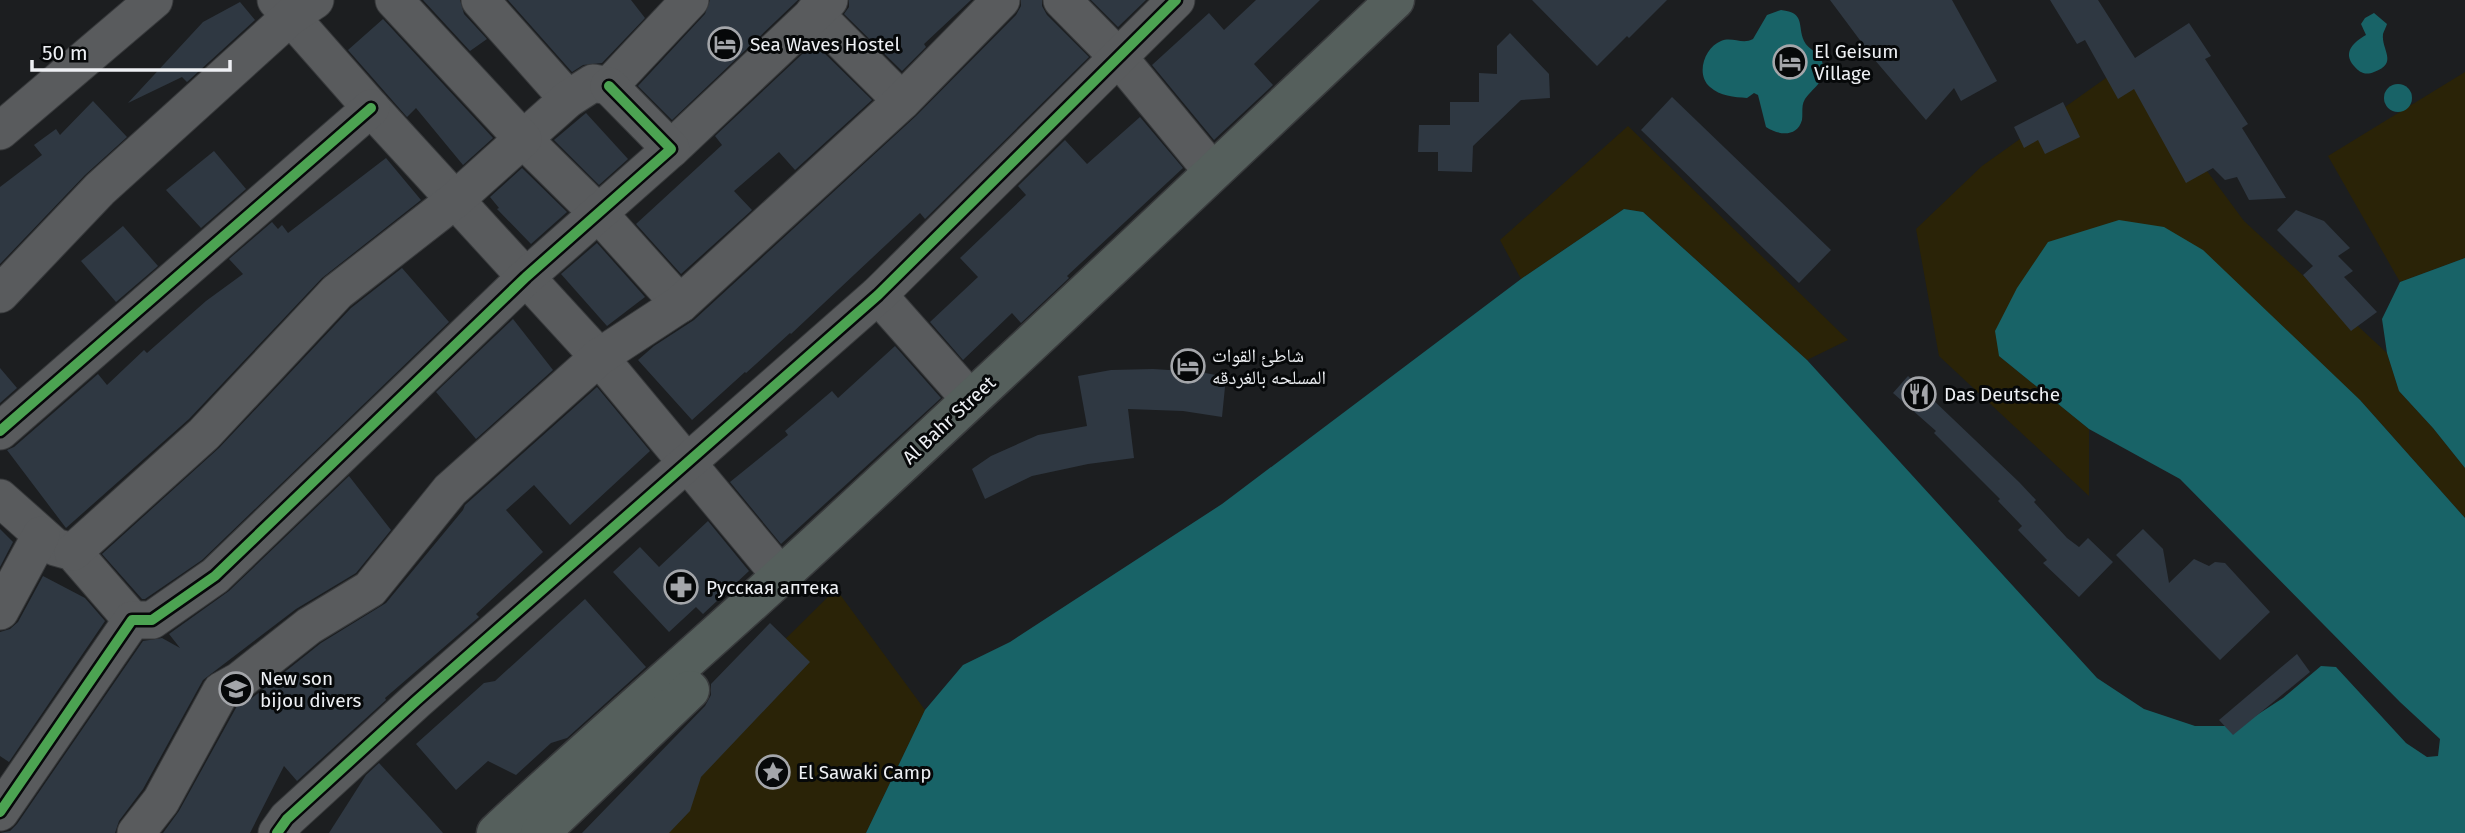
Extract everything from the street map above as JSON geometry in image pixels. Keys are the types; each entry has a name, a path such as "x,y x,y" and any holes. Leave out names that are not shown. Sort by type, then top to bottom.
{"main road":[{"name":"Al Bahr Street","path":"496,833 971,400 1395,0"},
{"name":"Al Bahr Street","path":"540,833 787,595 1004,397 1223,184 1423,0"}],"street":[{"path":"0,131 154,0"},
{"path":"394,0 523,139 599,214 680,304"},
{"path":"480,0 568,99"},
{"path":"609,86 690,0"},
{"path":"136,833 161,801 220,691 239,681 309,626 370,590 450,490 599,357 680,304 902,101 1001,0"},
{"path":"1062,0 1119,58 1213,172"},
{"path":"277,833 287,819 416,701 878,295 1176,0"},
{"path":"0,294 100,189 294,5 371,108 599,357 781,576"},
{"path":"0,498 55,547 73,552 132,620 152,620 215,576 526,277 671,149 822,6 902,101"},
{"path":"73,552 204,434 337,292 456,200 568,99 593,83 609,86 671,149"},
{"path":"0,431 371,108"},
{"path":"878,295 971,400"},
{"path":"0,611 41,535"},
{"path":"0,812 132,620"}],"sand":[{"path":"2127,63 2244,221 2387,353 2399,391 2465,468 2465,518 2360,400 1999,356 2089,429 2089,496 1939,356 1916,229 1982,166"},
{"path":"2465,72 2465,258 2400,282 2328,156"},
{"path":"1628,126 1848,340 1807,360 1643,212 1624,209 1521,279 1500,240"},
{"name":"El Sawaki Camp","path":"836,589 925,710 866,833 589,833"}],"water":[{"path":"1781,10 1797,17 1804,41 1821,58 1823,68 1819,83 1804,101 1800,126 1787,133 1766,127 1758,95 1754,93 1747,98 1718,92 1710,87 1703,75 1704,61 1715,44 1729,39 1753,39 1767,15"},
{"path":"2374,13 2387,24 2383,40 2387,60 2386,65 2381,68 2365,73 2354,66 2349,52 2354,44 2366,35 2361,24"},
{"path":"2398,84 2408,88 2412,98 2408,108 2398,112 2388,108 2384,98 2388,88"},
{"path":"1624,209 1643,212 1807,360 2097,678 2144,709 2195,726 2240,726 2283,698 2321,666 2336,667 2406,743 2427,757 2438,756 2440,739 2400,702 2180,479 2089,429 1999,356 1995,331 2017,288 2048,242 2119,220 2164,227 2203,250 2360,400 2465,518 2465,833 866,833 925,710 963,665 1010,642 1222,504 1521,279"},
{"path":"2465,258 2465,468 2399,391 2387,353 2382,319 2400,282"}],"building":[{"path":"423,0 460,0 464,14 487,39 470,51"},
{"path":"508,0 631,0 645,18 602,63 583,65 572,72"},
{"path":"710,0 798,0 672,120 638,86 705,14"},
{"path":"849,0 971,0 924,44 926,47 902,71 844,14 849,7"},
{"path":"1021,0 1042,0 1047,15 1089,57 925,219 920,213 791,334 692,420 638,360 694,320 916,116 1016,15"},
{"path":"1091,0 1146,0 1118,27"},
{"path":"1256,0 1320,0 1254,64 1273,85 1214,140 1152,65 1209,13 1224,30"},
{"path":"1532,0 1667,0 1597,66"},
{"path":"1830,0 1952,0 1997,81 1961,101 1954,88 1926,120 1874,59"},
{"path":"2050,0 2098,0 2135,58 2189,23 2211,56 2205,59 2248,124 2242,128 2286,198 2249,200 2237,177 2225,180 2213,168 2186,183 2134,89 2118,99 2085,40 2077,44"},
{"path":"240,2 255,20 187,82 182,77 128,103 203,22"},
{"path":"383,19 493,138 463,165 416,108 407,117 348,50"},
{"path":"1510,33 1549,74 1550,98 1521,100 1473,146 1472,172 1438,171 1438,152 1418,152 1419,125 1450,125 1450,102 1479,102 1479,73 1497,74 1497,46"},
{"path":"814,43 872,100 795,170 779,152 734,191 752,210 681,274 636,224 722,145 715,136"},
{"path":"1672,97 1831,250 1799,283 1641,130"},
{"path":"93,101 127,137 85,175 0,264 0,187 42,155 34,145 56,129 60,135"},
{"path":"2063,102 2080,137 2045,154 2038,140 2024,148 2014,127"},
{"path":"586,113 628,159 599,185 554,140"},
{"path":"1140,117 1183,168 1067,276 1069,278 1021,323 1012,313 963,360 930,322 978,277 960,258 1026,195 1018,186 1065,140 1087,164"},
{"path":"214,151 246,189 201,228 166,190"},
{"path":"386,158 421,200 322,278 189,419 66,528 7,450 14,447 98,374 107,385 144,350 147,353 206,301 243,274 229,259 272,222 278,229 282,225 288,233"},
{"path":"522,168 567,212 531,244 497,209 499,208 490,197"},
{"path":"2296,210 2324,221 2350,248 2338,256 2353,271 2344,277 2377,312 2351,331 2303,275 2313,266 2277,230"},
{"path":"123,226 158,266 116,302 81,261"},
{"path":"597,243 645,297 607,326 561,274"},
{"path":"402,268 449,322 202,560 142,599 102,554 219,448 351,308"},
{"path":"513,319 553,370 476,439 436,392"},
{"path":"895,346 941,398 781,544 730,482 788,435 785,431 832,391 838,398"},
{"path":"0,368 17,388 0,403"},
{"path":"1111,370 1200,372 1226,377 1222,417 1183,411 1128,409 1134,458 1032,476 985,499 972,469 991,456 1038,435 1087,426 1078,376"},
{"path":"1908,376 2019,482 2067,538 2079,547 2088,538 2113,562 2079,597 2043,563 2047,560 2018,530 2022,526 1998,501 2000,499 1934,433 1936,431 1893,393"},
{"path":"597,387 650,451 570,525 534,485 506,510 543,552 476,614 479,617 385,698 386,700 297,781 284,766 250,833 163,833 179,811 237,706 252,698 321,643 386,603 465,505"},
{"path":"349,476 391,530 356,573 296,609 203,680 143,789 119,821 115,833 0,833 10,831 17,824 143,641 162,638 180,648 169,634 229,591"},
{"path":"708,521 749,571 703,614 696,607 669,632 613,572 640,547 659,567"},
{"path":"0,529 13,542 0,567"},
{"path":"2143,529 2163,549 2169,583 2194,559 2209,566 2215,562 2225,563 2270,612 2220,660 2116,555"},
{"path":"43,576 85,598 105,621 9,762 0,756 0,632 10,629 18,622"},
{"path":"585,599 646,667 567,738 551,743 516,775 488,761 456,790 416,744 484,683 495,681"},
{"path":"770,623 810,662 701,777 690,811 669,833 582,833 705,706 711,695 711,684"},
{"path":"2297,654 2310,672 2233,735 2219,720"},
{"path":"379,763 443,833 329,833 366,775"}],"cycle path":[{"path":"277,833 287,819 416,701 878,295 1176,0"},
{"path":"0,812 132,620 152,620 215,576 526,277 671,149 609,86"},
{"path":"0,431 371,108"}],"place":[{"name":"Sea Waves Hostel","path":"725,44"},
{"name":"El Geisum Village","path":"1790,62"},
{"name":"شاطئ القوات المسلحه بالغردقه","path":"1188,366"},
{"name":"Das Deutsche","path":"1919,394"},
{"name":"Русская аптека","path":"681,587"},
{"name":"New son bijou divers","path":"236,689"},
{"name":"El Sawaki Camp","path":"773,772"}]}
